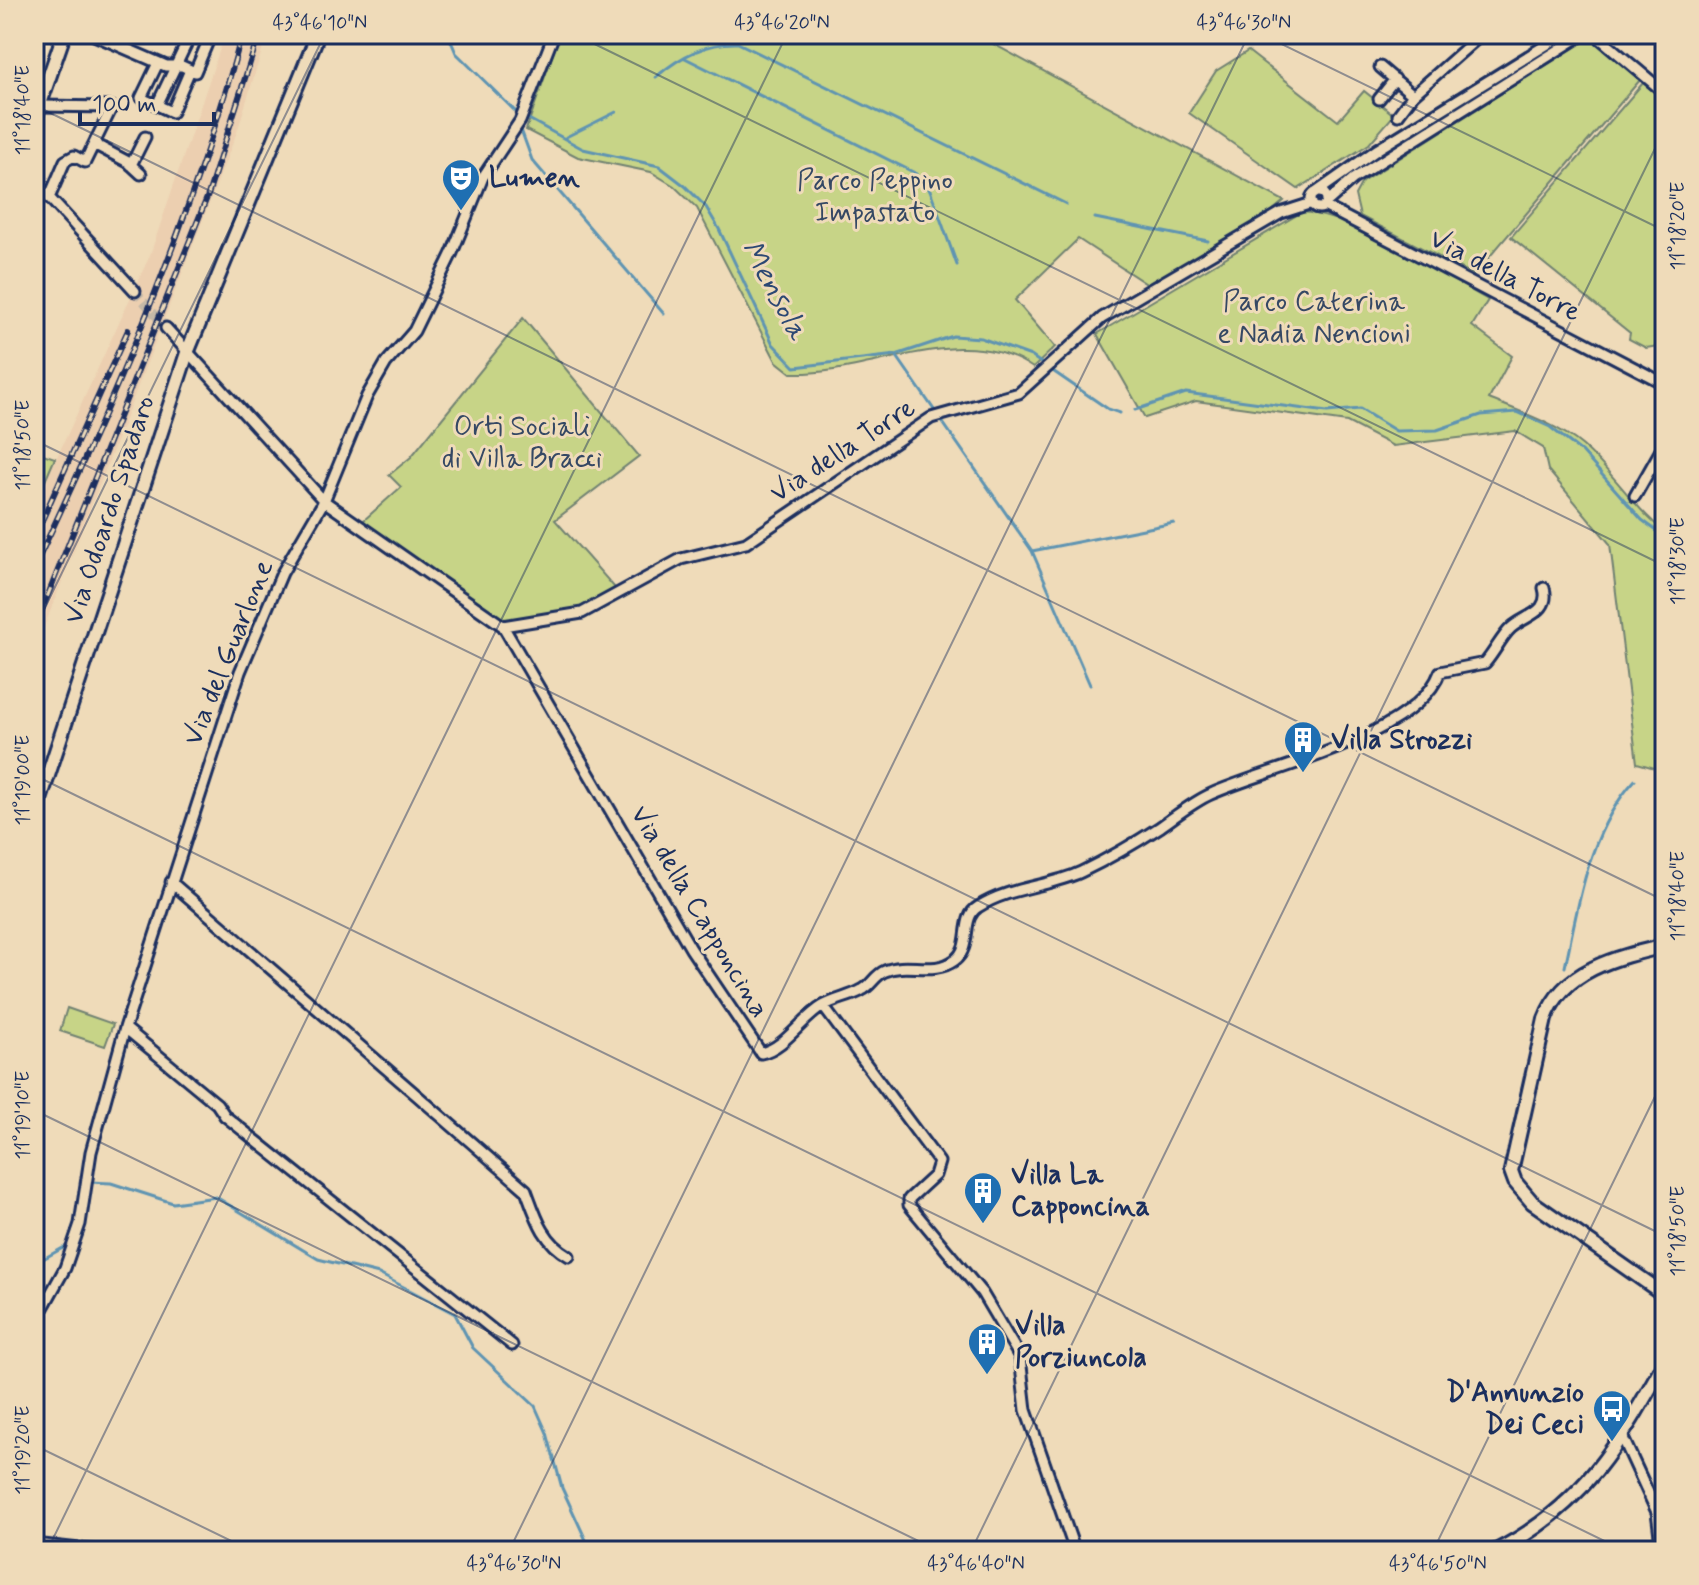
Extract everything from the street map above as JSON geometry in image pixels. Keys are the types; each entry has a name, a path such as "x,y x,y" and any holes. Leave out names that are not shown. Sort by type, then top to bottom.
{"street":[{"path":"34,121 64,34"},
{"path":"92,34 158,63 195,72 211,34"},
{"path":"157,105 191,34"},
{"name":"Via Odoardo Spadaro","path":"34,818 187,353 318,34"},
{"name":"Via del Guarlone","path":"34,1324 65,1268 80,1224 91,1152 125,1028 240,672 282,573 324,501 367,396 386,363 414,331 452,253 483,177 520,121 554,34"},
{"path":"1398,115 1413,95 1482,34"},
{"name":"Via della Torre","path":"1313,198 1378,149 1564,34"},
{"path":"1325,204 1353,179 1584,34"},
{"path":"1595,34 1665,93"},
{"path":"158,63 141,98 172,112 190,70"},
{"path":"1380,67 1413,95"},
{"path":"1379,99 1395,79"},
{"path":"39,106 112,107 85,162 74,156 65,161 49,198"},
{"path":"131,165 145,137"},
{"path":"94,144 141,174"},
{"path":"34,181 135,291"},
{"name":"Via della Torre","path":"503,626 582,613 681,559 746,543 941,413 1011,397 1102,318 1281,213 1324,194 1325,204 1665,384"},
{"path":"166,328 324,501 503,626"},
{"path":"1635,496 1665,443"},
{"path":"1075,1551 1026,1410 1020,1357 982,1293 909,1205 909,1199 935,1175 939,1162 823,1006 865,989 886,971 901,967 923,970 951,963 966,947 970,916 978,907 1077,874 1136,843 1208,795 1356,740 1413,709 1433,691 1440,672 1485,663 1510,628 1539,611 1545,603 1544,588"},
{"name":"Via della Capponcina","path":"503,626 691,949 754,1046 761,1053 766,1053 823,1006"},
{"path":"171,882 526,1190 540,1226 555,1248 569,1256"},
{"path":"1665,946 1598,965 1567,984 1555,996 1545,1019 1511,1171 1515,1182 1532,1202 1665,1295"},
{"path":"125,1028 217,1104 225,1116 512,1345"},
{"path":"1496,1551 1546,1524 1570,1502 1622,1436 1665,1361"},
{"path":"1622,1436 1657,1512 1662,1551"},
{"path":"34,1544 98,1551"}],"shaded area":[{"path":"225,34 267,34 237,132 34,653 34,507 150,255"}],"green space":[{"name":"Parco Peppino Impastato","path":"560,34 975,34 1284,201 1260,221 1148,285 1078,239 1015,300 1055,347 1033,368 1005,354 976,349 946,349 822,372 791,373 776,361 697,208 674,186 651,172 578,157 526,130"},
{"path":"1569,34 1575,34 1351,175 1329,195 1323,189"},
{"path":"1587,39 1595,40 1640,80 1474,275 1360,216 1355,195 1362,182"},
{"path":"1248,51 1338,121 1364,91 1394,115 1369,144 1298,189 1189,113 1216,71"},
{"path":"1643,83 1665,101 1665,345 1646,348 1629,339 1630,333 1511,237"},
{"name":"Parco Caterina e Nadia Nencioni","path":"1302,212 1323,216 1371,234 1488,300 1472,326 1512,356 1489,399 1538,419 1573,438 1594,456 1643,512 1665,532 1665,771 1637,763 1610,544 1548,470 1543,448 1515,431 1393,446 1347,422 1196,401 1145,418 1097,334"},
{"name":"Orti Sociali di Villa Bracci","path":"523,318 639,456 555,520 615,588 576,611 503,621 363,521 401,487 389,475 411,457"},
{"path":"34,451 55,458 42,488 34,486"},
{"path":"67,1008 113,1024 105,1046 60,1031"}],"waterway":[{"name":"Mensola","path":"448,34 456,53 516,112 583,149 659,166 685,186 706,207 773,344 795,367 896,355 953,336 981,338 1031,356 1108,409 1120,413"},
{"path":"656,77 694,52 715,45 738,43 1066,204"},
{"path":"685,58 915,173 930,190 957,265"},
{"path":"566,137 616,112"},
{"path":"527,116 520,127 532,160 664,314"},
{"path":"1095,218 1208,241"},
{"path":"896,355 1032,551 1090,685"},
{"name":"Mensola","path":"1135,410 1186,393 1327,412 1360,409 1396,431 1437,430 1481,415 1517,412 1550,427 1582,452 1642,520 1665,537"},
{"path":"1032,551 1174,523"},
{"path":"1565,967 1581,893 1596,845 1619,800 1635,780"},
{"path":"89,1182 111,1183 173,1203 216,1197 318,1259 379,1274 455,1314 473,1348 535,1406 547,1433 562,1488 591,1551"},
{"path":"34,1264 70,1244"}],"tunnel":[{"path":"135,291 166,328"}],"railway":[{"path":"34,568 150,306 200,171 242,34"},
{"path":"34,630 208,195 259,34"},
{"path":"34,538 128,330"}],"place":[{"name":"Lumen","path":"461,212"},
{"name":"Villa Strozzi","path":"1303,774"},
{"name":"Villa La Capponcina","path":"983,1225"},
{"name":"Villa Porziuncola","path":"987,1376"},
{"name":"D'Annunzio Dei Ceci","path":"1612,1443"}]}
